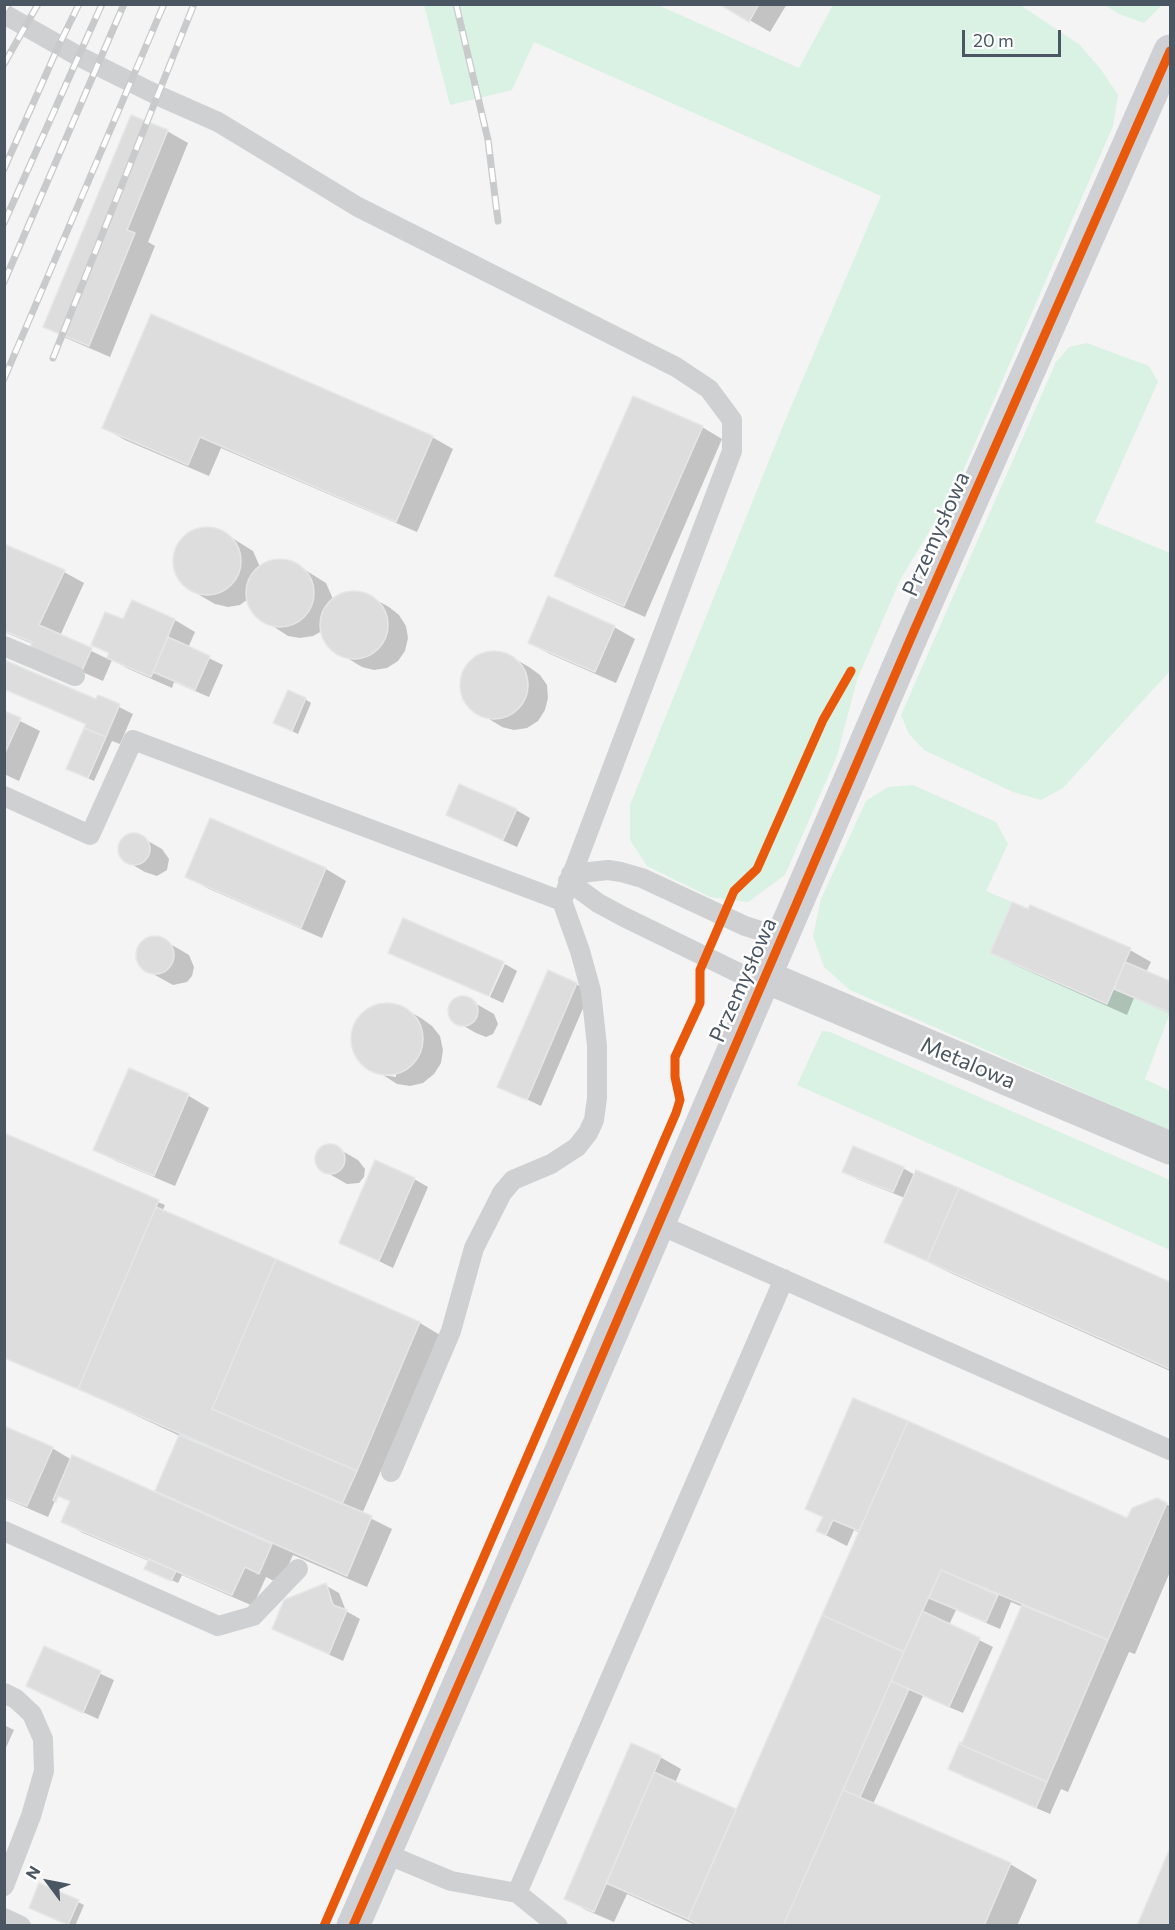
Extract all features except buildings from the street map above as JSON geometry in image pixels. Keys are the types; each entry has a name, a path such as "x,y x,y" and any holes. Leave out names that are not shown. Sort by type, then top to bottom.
{"street":[{"name":"Przemysłowa","path":"353,1926 560,1453 913,633 1170,51"},
{"name":"Metalowa","path":"763,983 1170,1148"}],"lane":[{"path":"4,14 78,56 218,122 358,207 676,367 709,389 732,420 732,451 562,901 591,991 597,1046 597,1098 594,1120 578,1147 551,1164 513,1180 501,1193 474,1248 451,1331 391,1472"},
{"path":"4,646 75,676"},
{"path":"4,796 90,835 133,740 562,901"},
{"path":"570,878 608,870 621,872 642,878 745,926 767,933 784,934"},
{"path":"570,878 598,903 763,983"},
{"path":"658,1224 1170,1450"},
{"path":"517,1893 784,1280"},
{"path":"4,1531 218,1626 253,1616 298,1569"},
{"path":"4,1693 16,1699 32,1714 43,1739 44,1771 31,1816 4,1886"},
{"path":"384,1854 451,1881 517,1893 558,1926"},
{"path":"4,1918 21,1926"}],"green space":[{"path":"424,5 658,5 799,68 833,5 1020,5 1080,45 1118,95 1113,126 956,487 900,580 857,680 837,756 785,875 748,902 710,897 647,866 630,840 630,805 787,416 881,196 534,42 512,90 450,105"},
{"path":"1105,5 1162,5 1144,23 1119,14"},
{"path":"1087,343 1149,366 1158,382 1095,522 1170,553 1170,671 1063,788 1041,800 1013,792 924,750 909,734 901,715 1056,362 1069,347"},
{"path":"913,785 996,822 1008,844 986,891 1012,902 991,953 1106,1004 1114,989 1170,1013 1145,1079 1170,1091 1170,1131 850,990 824,967 813,936 821,899 866,801 888,787"},
{"path":"822,1031 830,1032 1170,1180 1170,1250 797,1085"}],"railway":[{"path":"4,10 8,4"},
{"path":"4,64 38,4"},
{"path":"4,169 79,4"},
{"path":"4,223 102,4"},
{"path":"4,282 124,4"},
{"path":"4,379 164,4"},
{"path":"53,358 194,4"},
{"path":"456,4 488,140 498,221"}],"cycle path":[{"path":"353,1926 560,1453 913,633 1170,51"},
{"path":"324,1926 676,1113 680,1100 675,1077 675,1057 700,1003 700,970 734,891 757,869 823,720 851,671"}]}
